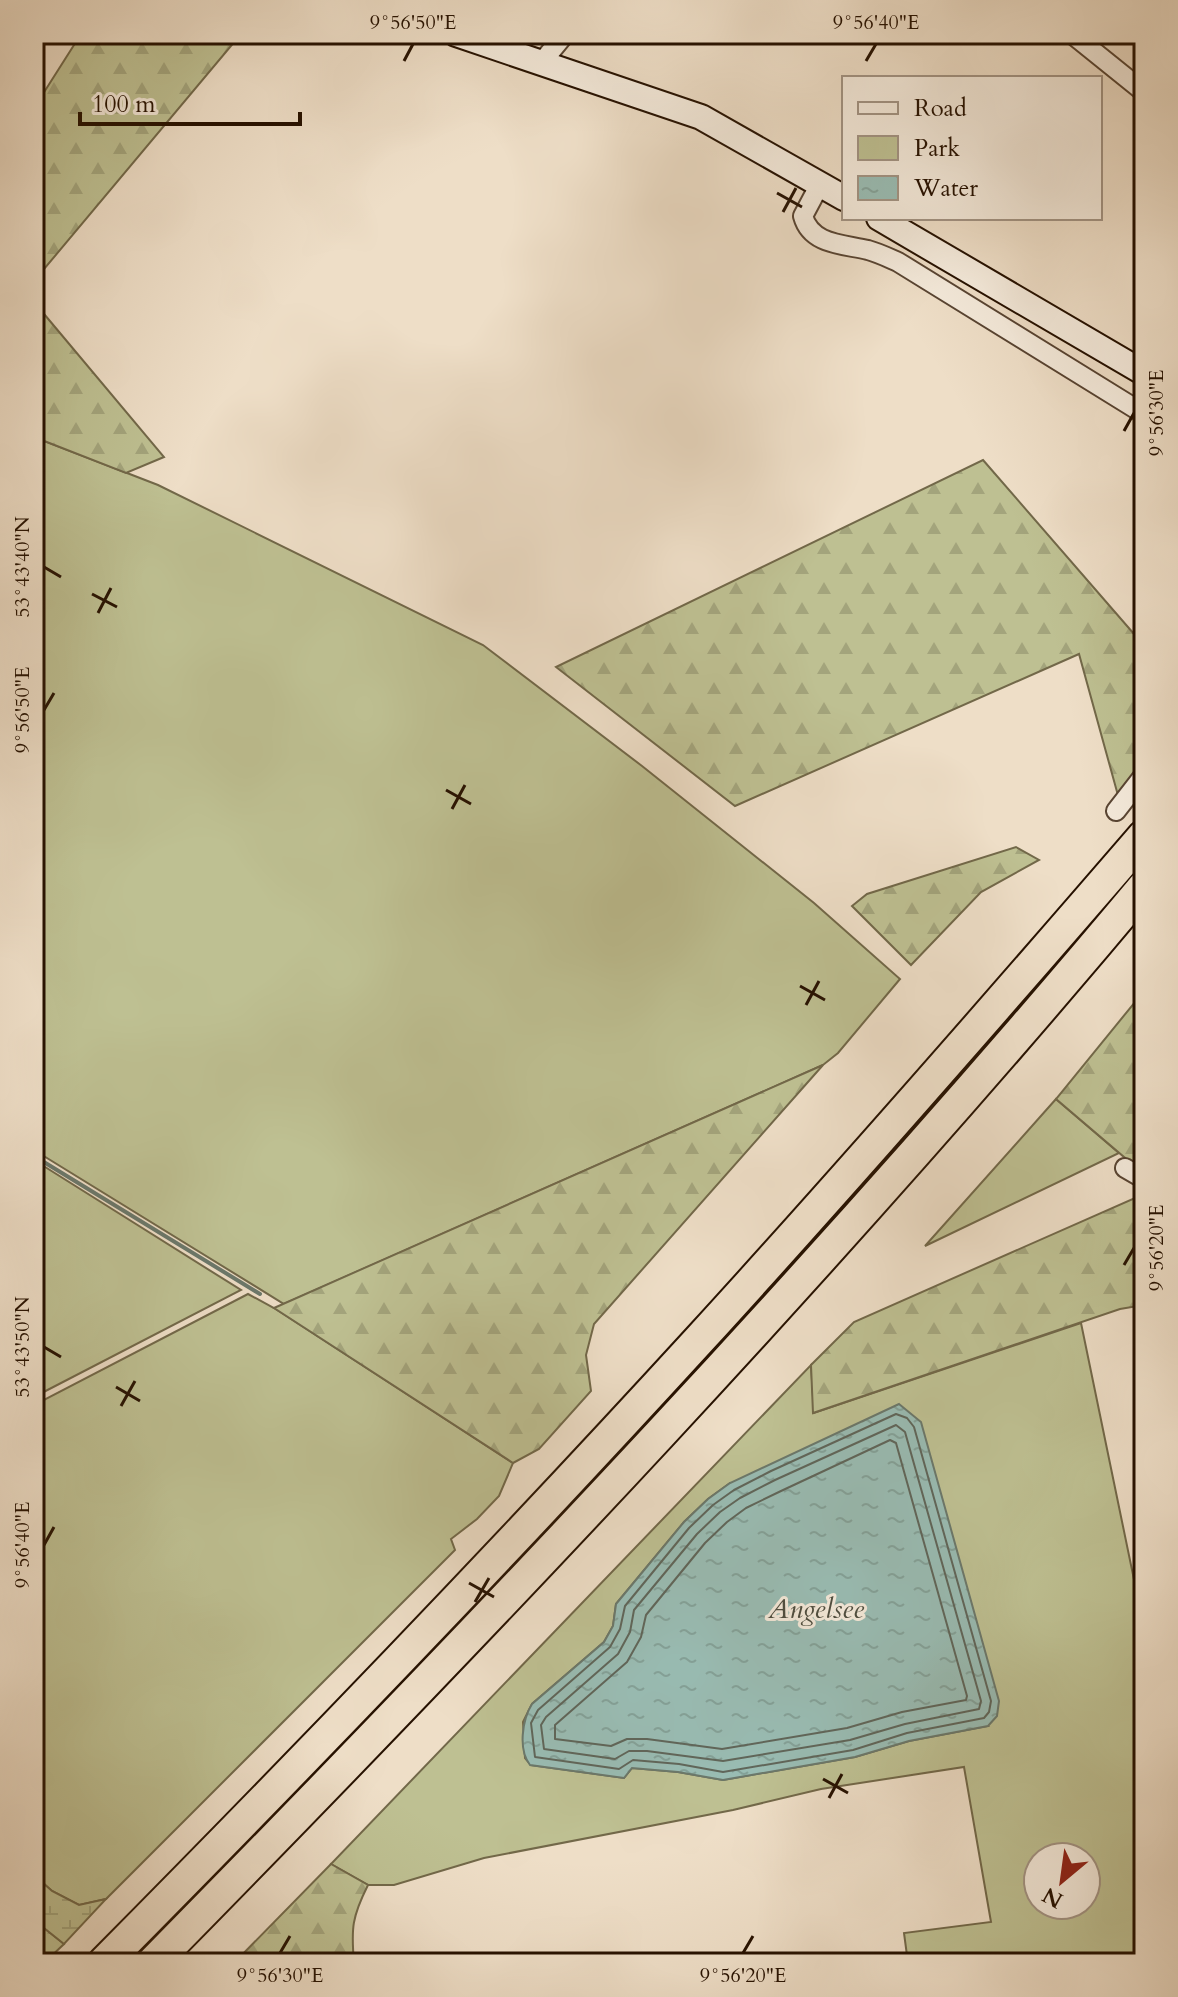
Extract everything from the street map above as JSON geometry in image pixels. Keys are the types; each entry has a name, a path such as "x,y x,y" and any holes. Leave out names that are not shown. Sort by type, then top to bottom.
{"highway":[{"path":"104,1963 248,1818 700,1340 1144,836"},
{"path":"153,1963 515,1589 727,1363 1037,1015 1144,887"}],"main road":[{"path":"456,34 701,117 842,197"},
{"path":"882,220 1144,373"}],"street":[{"path":"542,62 565,34"},
{"path":"1072,34 1144,92"},
{"path":"820,184 803,216 806,226 815,235 825,241 871,251 898,262 1144,414"},
{"path":"1116,811 1144,775"},
{"path":"1125,1168 1144,1179"}],"green space":[{"path":"81,34 241,34 34,281 34,108"},
{"path":"34,302 164,457 126,473 34,437"},
{"path":"34,437 158,485 483,645 814,903 900,979 838,1053 823,1065 284,1304 34,1150"},
{"path":"983,460 1134,634 1144,630 1144,784 1119,799 1079,654 735,806 556,667"},
{"path":"1016,847 1039,860 981,892 911,965 852,906 867,894"},
{"path":"1144,991 1144,1174 1056,1099"},
{"path":"823,1065 594,1324 586,1355 591,1391 539,1449 513,1463 274,1308"},
{"path":"1056,1099 1119,1153 925,1246"},
{"path":"34,1160 241,1290 34,1397"},
{"path":"1144,1194 1144,1305 1120,1309 813,1413 811,1365 854,1322"},
{"path":"248,1294 513,1463 499,1496 477,1519 451,1539 455,1550 106,1899 79,1905 52,1891 34,1875 34,1405"},
{"path":"1081,1323 1144,1628 1144,1963 908,1963 904,1933 991,1922 964,1767 821,1789 733,1810 484,1858 394,1885 368,1885 331,1864 811,1365 814,1413","holes":["730,1483 988,1726 909,1741 855,1757 723,1780 632,1768 624,1778 531,1765 525,1758 523,1722 532,1704 604,1642 613,1626 616,1604 684,1522"]},
{"path":"331,1864 368,1885 354,1923 354,1963 234,1963"},
{"path":"34,1875 52,1891 79,1905 106,1899 64,1944 34,1920"},
{"path":"34,1920 64,1944 44,1963 34,1963"}],"water":[{"name":"Angelsee","path":"899,1404 921,1422 999,1701 997,1716 988,1726 909,1741 855,1757 723,1780 632,1768 624,1778 530,1765 524,1751 523,1735 532,1704 604,1642 613,1626 616,1604 684,1522 730,1483"}],"waterway":[{"path":"34,1156 260,1294"},
{"path":"34,1941 46,1963"}]}
